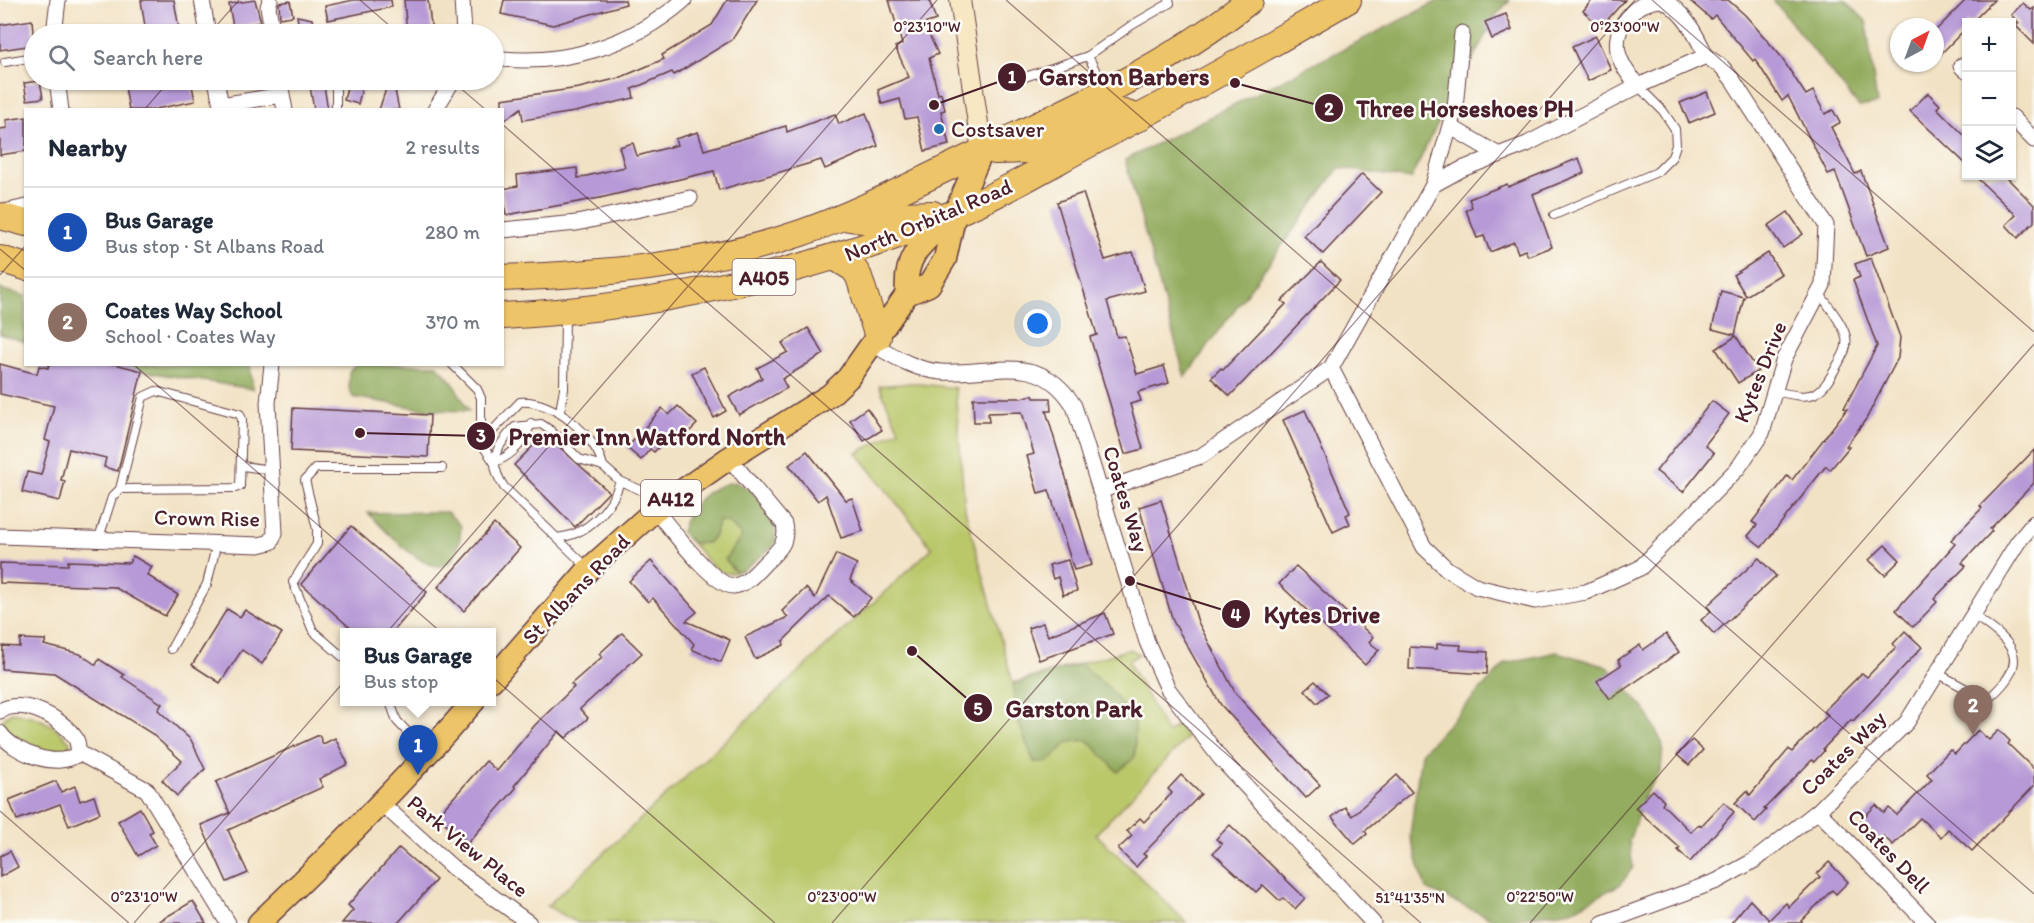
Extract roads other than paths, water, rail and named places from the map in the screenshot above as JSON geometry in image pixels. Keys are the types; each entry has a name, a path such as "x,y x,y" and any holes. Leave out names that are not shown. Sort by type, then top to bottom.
{"highway":[{"name":"North Orbital Road","path":"504,278 577,275 670,265 764,244 843,217 1106,91 1181,49 1250,0"},
{"name":"North Orbital Road","path":"504,316 565,312 718,288 836,258 955,213 1140,118 1348,0"},
{"path":"982,151 1031,150 1110,109 1140,118"},
{"path":"843,217 875,222 897,215 955,213"},
{"path":"0,214 24,223"},
{"path":"836,258 854,269 859,277 875,341"},
{"path":"0,259 24,266"}],"main road":[{"name":"St Albans Road","path":"496,675 589,569 663,504 729,458 830,395 848,378 907,294 929,285 945,259 955,213 982,151"},
{"path":"259,923 381,803 470,706"}],"street":[{"path":"55,24 58,0"},
{"path":"202,0 206,24"},
{"path":"270,0 268,7 271,24"},
{"path":"462,0 463,24"},
{"path":"504,59 521,62 564,59 598,50 634,35 684,0"},
{"path":"960,0 982,151"},
{"path":"1433,185 1497,154 1527,144 1638,87 1706,56 1687,22 1677,10 1662,0 1643,4 1630,14 1620,29 1619,56 1638,87"},
{"path":"1100,491 1201,456 1331,368 1433,185 1451,127 1459,83 1462,33"},
{"name":"Kytes Drive","path":"1331,368 1424,547 1447,569 1477,587 1535,602 1586,591 1640,567 1738,468 1762,433 1784,359 1823,285 1826,225 1732,79 1714,60 1706,56"},
{"path":"58,90 61,108"},
{"path":"218,90 221,107 282,95"},
{"path":"436,108 447,90"},
{"path":"2016,121 2034,140"},
{"path":"1451,127 1497,154"},
{"path":"504,230 577,223 690,198"},
{"path":"0,214 24,208"},
{"name":"Coates Way","path":"875,341 909,365 921,369 941,372 1018,368 1031,370 1060,386 1074,406 1147,642 1168,689 1220,758 1373,923"},
{"name":"Crown Rise","path":"0,536 259,545 271,542 274,533 268,403 272,366"},
{"path":"663,504 705,568 722,583 732,586 745,582 782,547 786,537 784,524 729,458"},
{"name":"Coates Way","path":"1603,923 1717,881 1755,860 1818,811 1907,722 2018,542 2034,523"},
{"path":"0,711 14,706 29,708 48,717 64,726 77,740 79,753"},
{"path":"0,733 31,754 52,762 70,761 79,753"},
{"path":"79,753 147,790 228,923"},
{"name":"Park View Place","path":"381,803 453,868 529,923"},
{"name":"Coates Dell","path":"1818,811 1927,923"}],"lane":[{"path":"1019,79 1088,56 1132,25 1170,3 1169,0"},
{"path":"1088,56 1106,91"},
{"path":"5,62 24,59"},
{"path":"1554,215 1657,172 1672,157 1676,145 1675,129 1663,111 1638,87"},
{"path":"336,90 336,108"},
{"path":"1775,391 1803,398 1816,395 1827,385 1845,352 1846,335 1819,292"},
{"path":"560,411 564,389 565,312"},
{"path":"454,366 477,389 481,398 481,443 494,462"},
{"path":"99,538 112,497 120,489 142,397 148,392 156,391 240,414 242,420 242,480 240,486 235,488 120,489"},
{"path":"481,443 520,402 540,403 560,411 600,453 603,466"},
{"path":"494,462 507,458 525,438 531,423"},
{"path":"589,569 504,487 496,474 494,462 496,450 515,427 531,423 541,424 550,429 579,459 603,466 620,481 652,495 663,504"},
{"path":"242,466 272,470"},
{"path":"340,654 313,631 293,582 317,544 317,529 305,480 316,468 442,468"},
{"path":"557,538 576,535 610,505 620,481"},
{"path":"171,649 207,584 217,542"},
{"path":"1937,673 1981,697 1989,698 2013,673 2017,659 2009,641 1973,615"},
{"path":"391,706 397,721 428,754"}],"place":[{"name":"Three Horseshoes PH","path":"1235,83"},
{"name":"Garston Barbers","path":"934,105"},
{"name":"Costsaver","path":"939,129"},
{"name":"Premier Inn Watford North","path":"360,433"},
{"name":"Kytes Drive","path":"1130,581"},
{"name":"Garston Park","path":"912,651"},
{"name":"Coates Way School","path":"1973,735"},
{"name":"Bus Garage","path":"418,775"}]}
